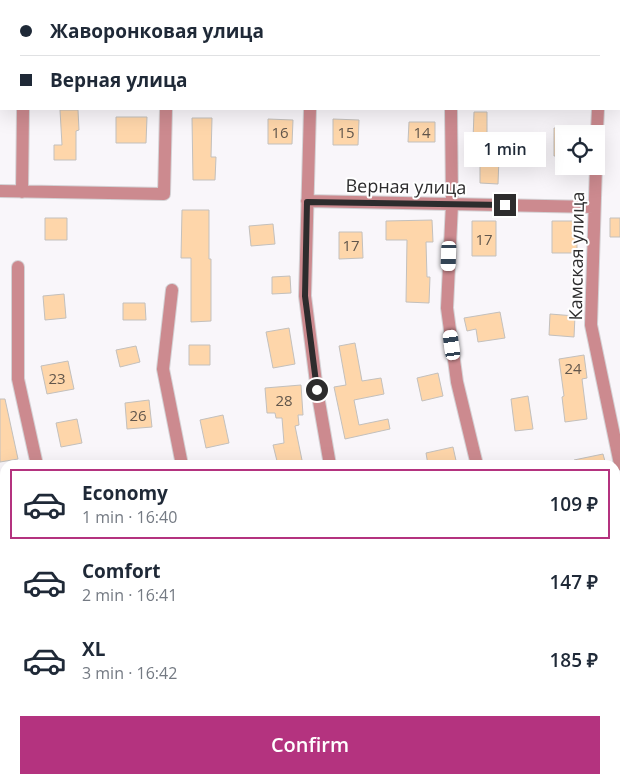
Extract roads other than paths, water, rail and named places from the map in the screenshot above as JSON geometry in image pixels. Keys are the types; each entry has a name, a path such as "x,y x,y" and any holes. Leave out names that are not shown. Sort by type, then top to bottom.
{"street":[{"path":"22,192 24,110"},
{"path":"0,192 164,194 166,110"},
{"path":"310,110 305,296 317,390 329,460"},
{"path":"451,110 452,204 447,308 457,382 476,460"},
{"path":"597,125 598,110"},
{"name":"Камская улица","path":"596,175 591,325 619,460"},
{"name":"Верная улица","path":"307,202 594,207"},
{"path":"18,267 18,379 36,460"},
{"path":"172,290 163,369 181,460"}]}
